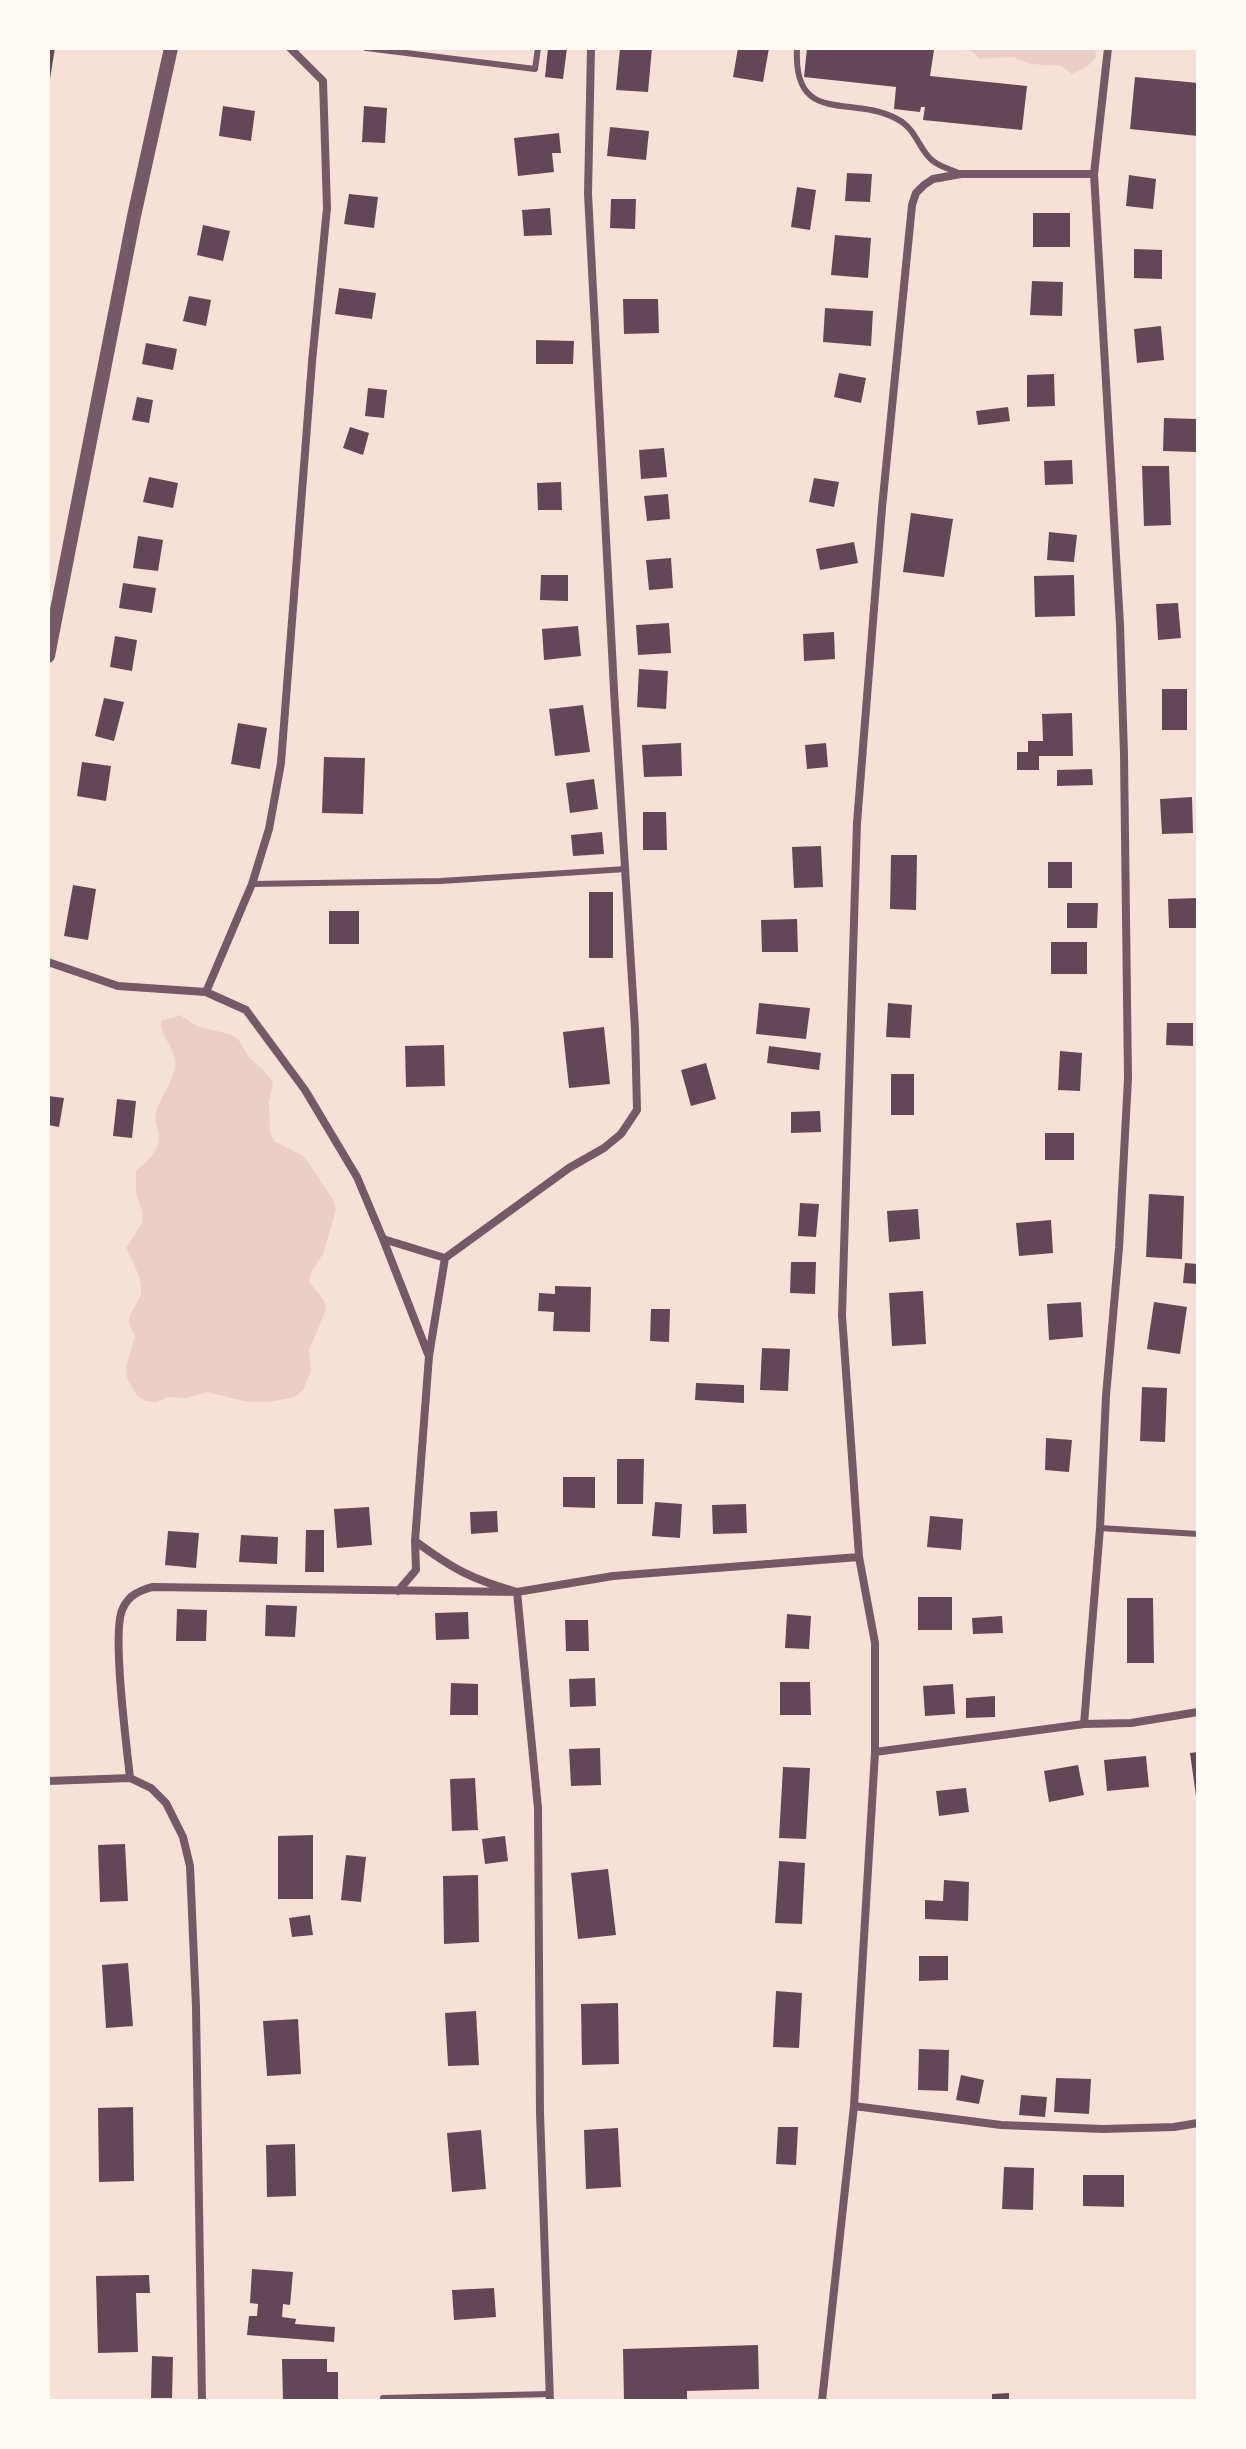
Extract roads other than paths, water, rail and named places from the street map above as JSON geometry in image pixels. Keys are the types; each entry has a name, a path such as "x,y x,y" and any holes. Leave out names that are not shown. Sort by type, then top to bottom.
{"street":[{"path":"48,656 52,612 171,48"},
{"path":"206,992 252,884 269,829 281,763 327,208 323,81 290,48"},
{"path":"398,1591 416,1570 415,1541 429,1356 445,1258 569,1168 604,1148 621,1134 637,1110 588,194 591,48"},
{"path":"1084,1724 1119,1248 1128,1063 1120,625 1094,174 1108,48"},
{"path":"822,2401 854,2106 875,1752 875,1643 859,1557 842,1315 857,823 882,508 912,205 916,193 933,179 961,174 1094,174"},
{"path":"48,962 118,986 206,992 246,1010 305,1090 357,1177 429,1356"},
{"path":"383,1239 445,1258"},
{"path":"415,1541 453,1568 481,1582 517,1592"},
{"path":"130,1778 119,1645 121,1610 134,1593 152,1587 517,1592 613,1576 859,1557"},
{"path":"517,1592 538,1808 540,2113 550,2398"},
{"path":"875,1752 1084,1724 1131,1723 1198,1712"},
{"path":"48,1781 130,1778 151,1788 166,1803 183,1837 190,1866 197,2038 202,2401"},
{"path":"854,2106 1001,2125 1103,2129 1174,2127 1198,2123"}],"lane":[{"path":"366,48 535,69 538,48"},
{"path":"797,48 798,79 808,94 822,104 874,110 900,120 917,136 932,161 961,174"},
{"path":"252,884 441,881 626,869"},
{"path":"1100,1528 1198,1534"},
{"path":"383,2398 550,2398"}]}
